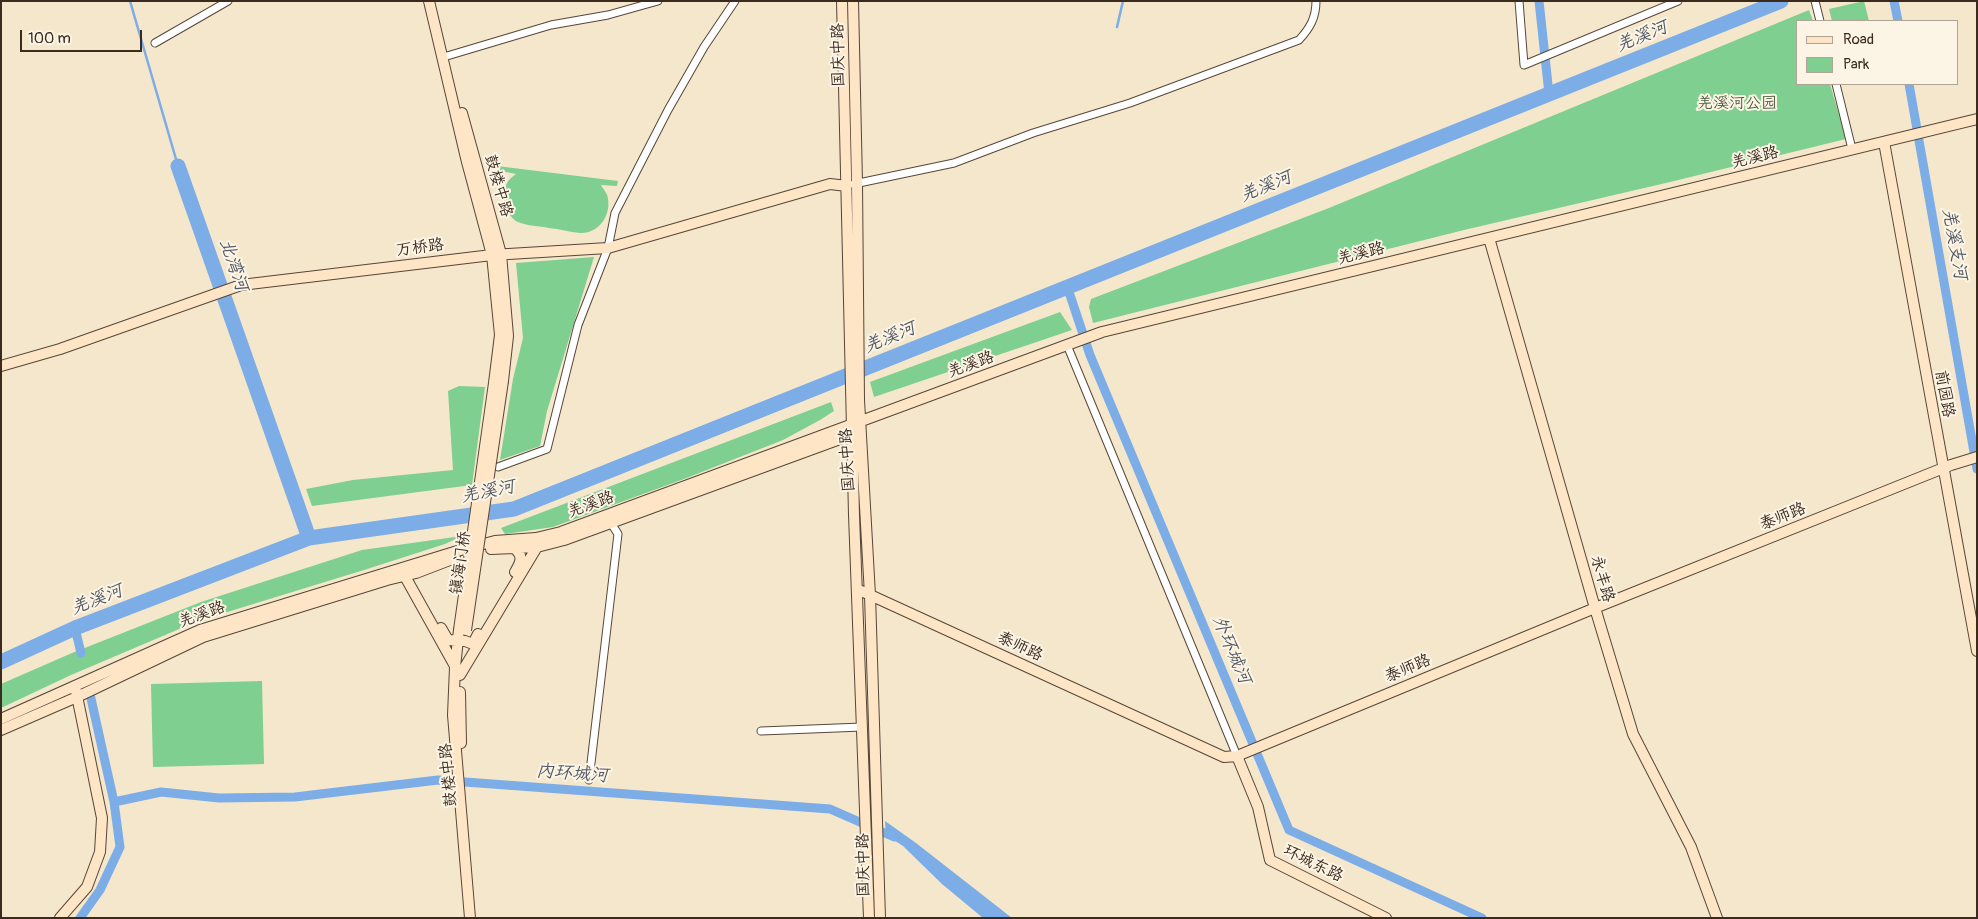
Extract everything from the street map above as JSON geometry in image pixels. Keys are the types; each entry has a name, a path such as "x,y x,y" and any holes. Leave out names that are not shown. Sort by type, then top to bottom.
{"street":[{"path":"156,44 228,1"},
{"path":"429,1 467,162 497,254"},
{"name":"鼓楼中路","path":"436,1 497,254 508,336 499,382"},
{"path":"448,56 552,25 608,15 658,1"},
{"path":"498,467 547,449 578,325 608,248 615,213 642,158 704,48 734,1"},
{"name":"国庆中路","path":"842,1 855,400 870,595 879,836 880,918"},
{"name":"国庆中路","path":"853,1 857,183 854,330"},
{"path":"847,186 954,163 1033,132 1130,103 1299,40 1309,29 1316,13 1316,1"},
{"path":"1519,1 1524,65 1678,1"},
{"path":"1815,1 1820,20"},
{"path":"1836,85 1852,149"},
{"name":"羌溪路","path":"1,719 200,630 465,555 537,543 561,532 608,519 857,428 1102,332 1977,119"},
{"name":"前园路","path":"1888,141 1947,467 1977,651"},
{"name":"万桥路","path":"1,366 60,348 241,285 497,254 608,248 830,184 847,186"},
{"name":"永丰路","path":"1489,238 1633,734 1691,847 1717,918"},
{"path":"1067,345 1241,754"},
{"name":"镇海门桥","path":"461,780 453,715 457,671 499,382"},
{"name":"国庆中路","path":"857,428 857,589 869,918"},
{"name":"泰师路","path":"857,589 1224,757 1241,754 1267,744 1595,608 1947,467 1977,457"},
{"path":"589,780 618,534 608,519"},
{"name":"羌溪路","path":"1,730 203,638 406,571 464,549 495,541 537,543"},
{"path":"457,671 537,543"},
{"path":"406,571 448,640 462,635 473,644 521,561 520,553 514,548"},
{"path":"406,571 457,671"},
{"path":"60,918 87,887 100,852 102,818 75,686"},
{"path":"761,730 862,727"},
{"name":"环城东路","path":"1241,754 1258,806 1270,860 1386,918"},
{"path":"461,780 470,918"},
{"name":"鼓楼中路","path":"461,780 477,918"}],"green space":[{"path":"1864,1 1869,20 1832,20 1829,9"},
{"name":"羌溪河公园","path":"1809,10 1813,20 1796,20 1796,85 1830,85 1846,139 1464,230 1093,323 1089,307 1091,299 1329,208"},
{"path":"497,166 618,181 617,186 601,185 607,195 608,205 602,223 586,233 576,233 525,224 514,219 506,206 504,190 510,179 516,174 497,170"},
{"path":"594,257 547,411 540,446 500,460 513,379 523,338 516,263"},
{"path":"1060,312 1072,330 874,397 870,382"},
{"path":"459,386 485,387 472,485 312,506 306,489 353,480 453,470 448,391"},
{"path":"831,402 834,411 783,440 684,479 553,527 505,534 501,528"},
{"path":"462,536 445,544 198,621 71,675 1,708 1,684 72,653 201,602 362,550"},
{"path":"262,681 264,764 153,767 151,684"}],"water":[{"path":"885,821 1012,918 983,918 942,884 903,846 886,835"}],"waterway":[{"name":"北湾河","path":"130,1 178,166"},
{"path":"1117,27 1123,1"},
{"path":"1539,1 1549,94"},
{"name":"羌溪河","path":"1,662 75,628 309,538 514,509 1781,1"},
{"name":"羌溪支河","path":"1894,1 1898,20"},
{"name":"羌溪支河","path":"1909,85 1977,469"},
{"name":"北湾河","path":"178,166 309,538"},
{"name":"外环城河","path":"1067,286 1090,355 1289,830 1482,918"},
{"path":"75,628 81,653"},
{"path":"80,918 100,890 120,847 114,802 90,694"},
{"name":"内环城河","path":"114,802 161,792 219,798 295,797 438,780 830,809 894,837"}]}
